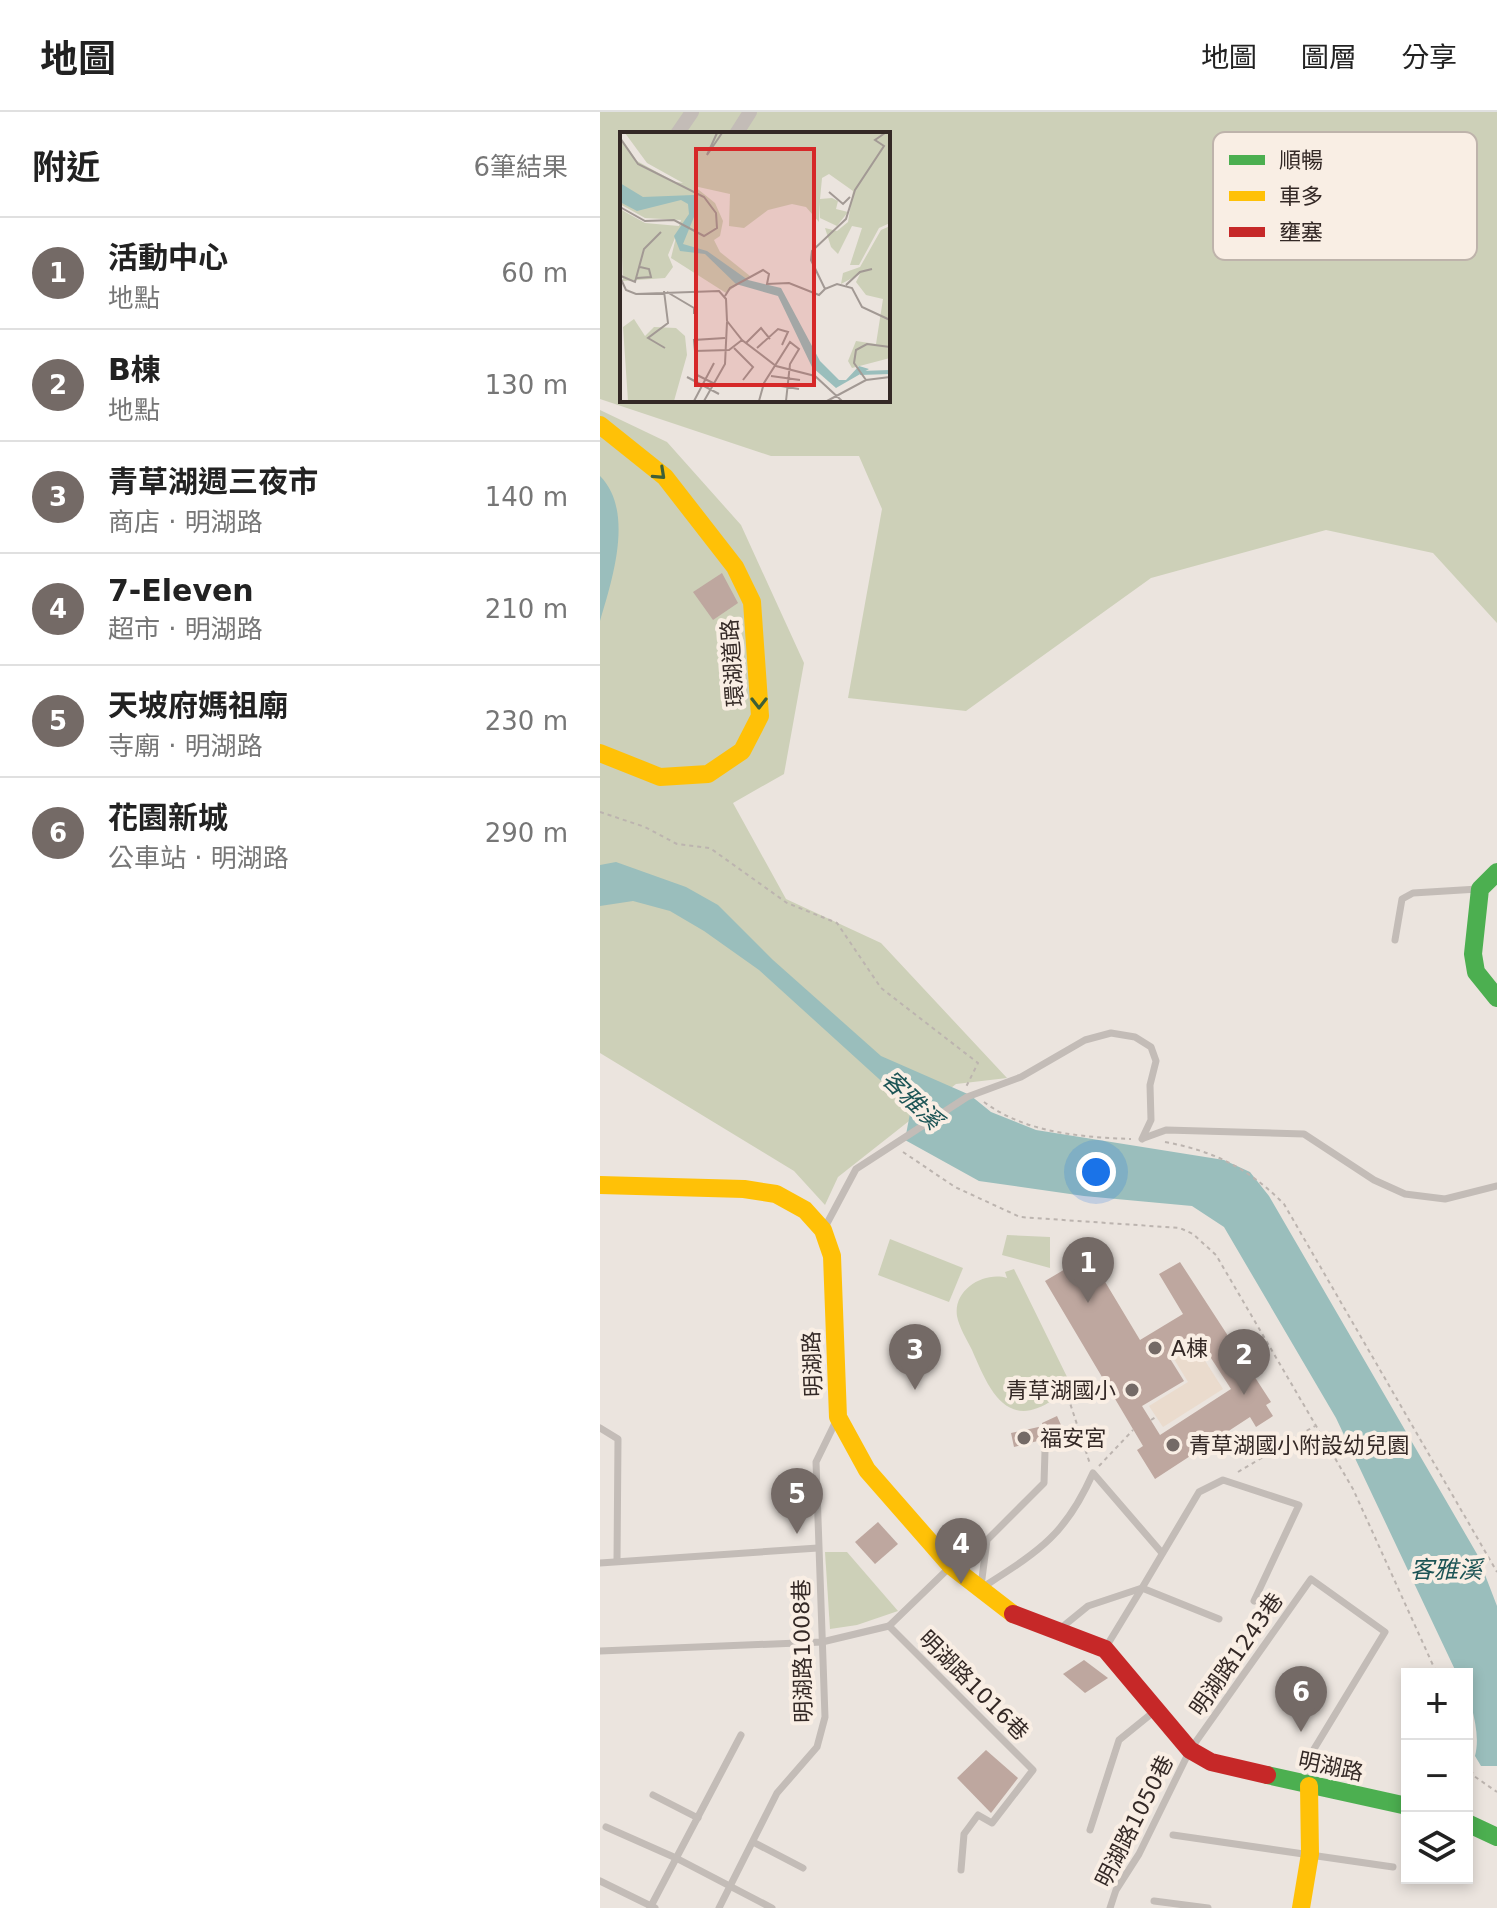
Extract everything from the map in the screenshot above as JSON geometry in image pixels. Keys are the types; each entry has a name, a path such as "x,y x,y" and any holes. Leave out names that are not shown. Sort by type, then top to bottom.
{"street":[{"path":"678,132 692,112"},
{"path":"737,132 750,112"},
{"name":"環湖道路","path":"600,425 665,477 735,567 752,602 760,716 742,751 708,774 660,777 600,753"},
{"path":"1497,872 1480,889 1473,954 1476,972 1497,998"},
{"path":"600,1185 744,1189 776,1194 805,1210 823,1230"},
{"name":"明湖路","path":"823,1230 832,1256 838,1417 867,1470 951,1566 1010,1613 1105,1649 1190,1750 1211,1762 1401,1805"},
{"path":"1301,1908 1310,1854 1309,1786"},
{"path":"1473,1826 1497,1837"}],"lane":[{"path":"1395,940 1402,899 1413,893 1480,889"},
{"path":"823,1230 856,1169 971,1096 1021,1077 1085,1040 1111,1033 1135,1037 1151,1047 1156,1061 1150,1085 1151,1120 1142,1139"},
{"path":"1142,1139 1166,1130 1304,1134 1374,1180 1405,1194 1445,1199 1497,1186"},
{"name":"明湖路1008巷","path":"719,1908 777,1793 817,1747 825,1717 816,1462 838,1417"},
{"path":"600,1428 618,1439 617,1561"},
{"path":"981,1588 987,1540 1044,1483 1045,1451"},
{"path":"981,1588 1037,1552 1063,1529 1093,1473 1162,1553"},
{"path":"1105,1649 1199,1492 1223,1480 1299,1505 1254,1601"},
{"path":"600,1563 818,1548"},
{"name":"明湖路1016巷","path":"600,1651 822,1642 889,1626 951,1566"},
{"name":"明湖路1243巷","path":"1190,1750 1311,1579 1385,1632 1314,1749 1309,1786"},
{"path":"1056,1631 1088,1606 1142,1588 1219,1619"},
{"name":"明湖路1016巷","path":"889,1626 1033,1770 992,1823 978,1815 964,1834 961,1870"},
{"path":"1090,1830 1119,1740 1158,1709"},
{"path":"600,1881 652,1907 741,1735"},
{"name":"明湖路1050巷","path":"1110,1908 1116,1890 1139,1854 1190,1750"},
{"path":"653,1795 698,1818"},
{"path":"606,1827 676,1858 772,1908"},
{"path":"1173,1835 1393,1867"},
{"path":"753,1842 803,1868"},
{"path":"1154,1901 1208,1908"}],"path":[{"path":"600,812 645,827 677,844 710,848 787,903 837,923 881,988 978,1063 966,1083 971,1096 1026,1125 1087,1137 1142,1139 1188,1146 1236,1164 1284,1204 1497,1572"},
{"path":"900,1143 921,1167 1020,1217 1162,1225 1193,1234 1216,1255 1353,1489 1434,1668"},
{"path":"1068,1397 1093,1473 1133,1430"},
{"path":"1151,1420 1156,1417"},
{"path":"1231,1483 1236,1473 1316,1425"},
{"path":"1473,1774 1497,1792"}],"green space":[{"path":"600,112 1497,112 1497,623 1433,553 1326,530 1151,578 966,711 848,698 882,509 859,456 771,456 600,399"},
{"path":"600,410 667,442 741,525 804,663 784,774 733,803 786,899 881,943 1007,1078 956,1084 838,1177 825,1205 794,1171 600,1053"},
{"path":"1007,1235 1050,1237 1050,1268 1002,1255"},
{"path":"890,1239 963,1268 949,1302 878,1275"},
{"path":"1014,1269 1071,1385 1060,1390 1057,1386 1054,1399 1023,1411 1011,1408 992,1391 957,1316 960,1298 972,1284 989,1277 1007,1278 1005,1272"},
{"path":"825,1552 847,1552 898,1611 857,1625 830,1629"}],"shaded area":[{"path":"1195,1345 1223,1389 1163,1427 1149,1406 1188,1382 1174,1359"}],"water":[{"path":"600,476 611,491 619,526 615,566 600,621"},
{"name":"客雅溪","path":"616,862 686,887 718,905 773,960 881,1056 970,1095 991,1112 1036,1130 1224,1160 1250,1172 1269,1196 1477,1554 1497,1606 1497,1766 1481,1766 1475,1756 1477,1735 1473,1712 1473,1668 1454,1668 1336,1418 1224,1227 1192,1206 1084,1196 979,1181 905,1140 911,1108 759,970 670,911 633,901 600,906 600,865"}],"building":[{"path":"722,573 738,603 713,620 693,592"},
{"path":"1089,1255 1140,1340 1183,1314 1159,1274 1180,1262 1271,1402 1266,1405 1273,1416 1256,1427 1250,1417 1155,1479 1137,1450 1143,1446 1045,1281","holes":["1198,1338 1231,1389 1160,1435 1142,1406 1184,1381 1169,1357"]},
{"path":"1057,1416 1065,1434 1014,1447 1011,1433 1043,1426 1042,1423"},
{"path":"878,1522 898,1544 875,1564 855,1542"},
{"path":"1084,1660 1108,1678 1085,1693 1063,1674"},
{"path":"986,1750 1018,1778 991,1813 957,1778"}],"traffic: fast":[{"path":"1497,872 1480,889 1473,954 1476,972 1497,998"},
{"path":"1267,1775 1401,1805"},
{"path":"1473,1826 1497,1837"}],"traffic: slow":[{"path":"600,425 665,477 735,567 752,602 760,716 742,751 708,774 660,777 600,753"},
{"path":"600,1185 744,1189 776,1194 805,1210 823,1230 832,1256 838,1417 867,1470 951,1566 1013,1614"},
{"path":"1301,1908 1310,1854 1309,1786"}],"traffic: jam":[{"path":"1013,1614 1105,1649 1190,1750 1211,1762 1267,1775"}],"place":[{"name":"活動中心","path":"1088,1303"},
{"name":"A棟","path":"1155,1348"},
{"name":"青草湖週三夜市","path":"915,1390"},
{"name":"青草湖國小","path":"1132,1390"},
{"name":"B棟","path":"1244,1395"},
{"name":"福安宮","path":"1024,1438"},
{"name":"青草湖國小附設幼兒園","path":"1173,1445"},
{"name":"天坡府媽祖廟","path":"797,1534"},
{"name":"7-Eleven","path":"961,1584"},
{"name":"花園新城","path":"1301,1732"}]}
